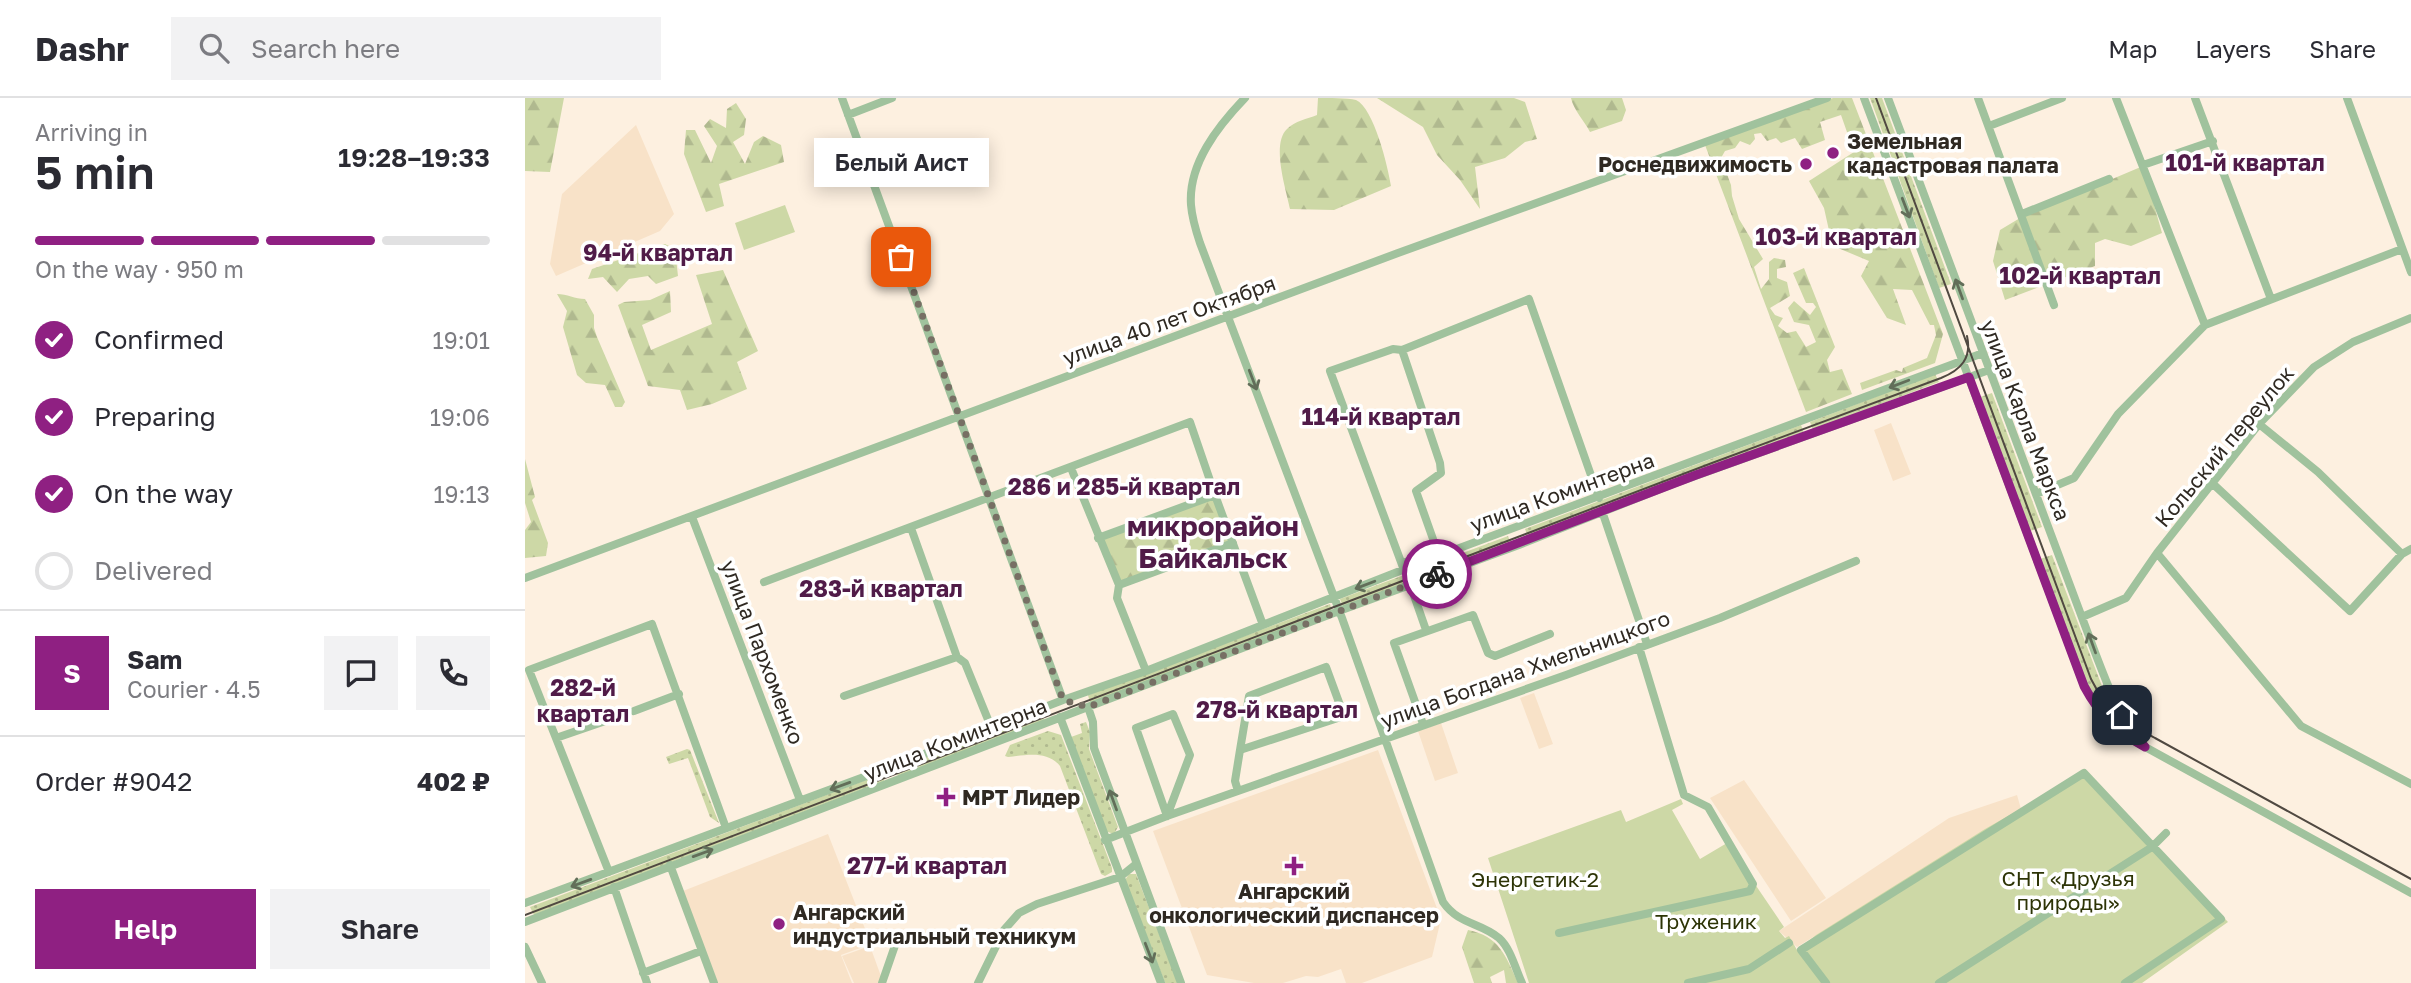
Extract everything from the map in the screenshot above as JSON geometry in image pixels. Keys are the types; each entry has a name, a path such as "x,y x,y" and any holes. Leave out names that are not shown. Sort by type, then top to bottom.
{"street":[{"path":"842,98 1063,700 1060,717 1161,983"},
{"path":"848,114 893,98"},
{"path":"1245,98 1218,129 1206,149 1193,181 1191,202 1200,243 1386,738 1443,902 1456,917 1485,929 1506,946 1522,983"},
{"name":"улица 40 лет Октября","path":"525,579 1574,188 1827,98"},
{"name":"улица Карла Маркса","path":"1864,98 2089,695 2113,727 2145,747 2411,893"},
{"name":"улица Карла Маркса","path":"1888,98 2105,677 2130,729 2145,747"},
{"path":"1979,98 2054,305"},
{"path":"1989,125 2062,98"},
{"path":"2116,98 2205,325"},
{"path":"2195,98 2271,299"},
{"path":"2347,98 2411,272"},
{"path":"2143,165 2213,141"},
{"path":"2022,214 2109,179"},
{"path":"2036,494 2074,478 2118,414 2205,325 2402,249"},
{"path":"1402,350 1441,473 1416,491 1433,547 1428,554 1404,567 1330,371 1393,349 1402,350 1529,299 1599,498"},
{"name":"Кольский переулок","path":"2082,617 2126,597 2211,483 2259,424 2313,367 2353,342 2411,318"},
{"name":"улица Коминтерна","path":"525,903 1146,671 1404,567 1599,498 1983,354"},
{"name":"улица Коминтерна","path":"525,922 1602,511 1989,370"},
{"path":"764,582 1190,422 1263,625"},
{"path":"2259,424 2318,472 2402,554"},
{"path":"1071,468 1119,585 1117,598 1146,671"},
{"path":"2211,483 2350,611 2402,554 2411,549"},
{"path":"1098,538 1215,495"},
{"path":"1559,933 1750,891 1753,884 1708,807 1684,794 1602,511"},
{"name":"улица Пархоменко","path":"692,517 800,800"},
{"path":"911,528 957,657 965,663 991,727"},
{"path":"1119,585 1233,543"},
{"path":"2157,553 2301,726 2411,784"},
{"name":"улица Богдана Хмельницкого","path":"1105,840 1720,618 1856,561"},
{"path":"1410,584 1426,630"},
{"path":"1423,724 1394,643 1473,615 1488,653 1495,656 1550,634"},
{"path":"609,872 530,670 652,624 726,828"},
{"path":"844,696 957,657"},
{"path":"1238,791 1235,781 1248,696 1326,667 1344,716 1240,750"},
{"path":"2089,695 2097,700 2105,698 2108,691 2105,677"},
{"path":"634,710 679,694"},
{"path":"1063,700 1088,707 1093,722 1094,748 1181,983"},
{"path":"1173,714 1190,755 1167,816 1136,728 1173,714"},
{"path":"556,738 617,717"},
{"path":"888,768 893,782"},
{"path":"1826,983 1801,950 2084,773 2221,919 2125,983"},
{"path":"1939,983 2152,847 2166,833"},
{"path":"978,983 1004,930 1019,913 1037,904 1120,877 1136,864"},
{"path":"670,865 714,983"},
{"path":"614,887 647,983"},
{"path":"882,983 899,934"},
{"path":"1688,983 1749,969 1789,943"},
{"path":"525,947 541,983"},
{"path":"643,973 701,951"}],"shaded area":[{"path":"636,125 674,214 660,231 556,276 550,264 562,194"},
{"path":"1891,423 1911,474 1893,481 1874,430"},
{"path":"1534,693 1553,744 1539,749 1520,698"},
{"path":"1441,723 1458,773 1435,781 1418,731"},
{"name":"Ангарский онкологический диспансер","path":"1378,750 1441,919 1432,957 1362,983 1346,983 1341,969 1318,977 1306,976 1283,983 1254,983 1207,975 1153,831"},
{"path":"1744,780 1826,898 1791,921 1710,798"},
{"path":"2017,795 2021,809 1797,947 1779,931 1949,818"},
{"name":"Ангарский индустриальный техникум","path":"828,834 871,944 841,955 852,983 718,983 683,891"},
{"path":"870,946 882,979 880,983 854,983 842,956"}],"green space":[{"path":"525,98 564,98 550,172 525,171"},
{"path":"1318,98 1352,99 1363,105 1379,139 1391,186 1334,210 1290,209 1281,167 1282,136 1294,124 1317,115"},
{"path":"1377,98 1514,98 1525,102 1537,139 1525,142 1505,158 1475,167 1480,209 1460,180 1437,155 1423,127"},
{"path":"1571,98 1622,98 1626,110 1622,121 1590,132"},
{"path":"1833,98 1852,98 1943,334 1935,363 1862,390 1860,383 1896,370 1902,372 1903,368 1927,358 1936,335 1934,325 1930,325 1912,290 1893,289 1906,325 1887,318 1861,276 1869,261 1838,248 1830,235 1824,208 1809,181 1854,152 1841,115 1820,122 1825,140 1802,149 1795,138 1781,143 1776,138 1767,141 1761,133 1754,134 1755,139 1750,145 1740,141 1735,148 1725,151 1721,158 1739,219 1763,259 1754,267 1761,289 1769,279 1769,262 1774,258 1785,260 1786,267 1777,269 1777,278 1787,282 1790,296 1770,308 1775,315 1783,318 1778,326 1787,333 1796,331 1806,347 1816,342 1809,325 1794,322 1788,308 1794,301 1810,315 1816,307 1813,303 1806,303 1793,273 1804,268 1835,347 1827,360 1830,372 1842,369 1852,394 1806,412 1705,145"},
{"path":"1870,98 1882,98 1951,284 1939,288"},
{"path":"736,103 746,119 744,135 733,142 745,164 754,142 763,136 781,145 784,162 719,184 724,206 706,212 684,154 686,130 695,130 711,163 717,146 704,126 710,119 726,128 727,109"},
{"path":"2143,166 2162,233 2131,246 2105,239 2095,243 2095,266 2005,300 1993,261 2000,230 2020,218"},
{"path":"785,205 795,232 744,250 735,223"},
{"path":"665,244 675,249 678,276 656,284 648,276 629,279 617,292 603,277 588,279 592,269"},
{"path":"723,270 758,351 737,362 747,389 712,404 687,410 680,390 648,386 618,305 650,300 670,291 671,312 642,325 651,350 712,324 696,275"},
{"path":"557,294 585,299 594,315 597,337 625,402 622,407 615,407 605,385 586,383 577,375 563,327 567,311"},
{"path":"1935,374 1939,382 1813,430 1810,422"},
{"path":"1992,393 2042,527 2030,531 1980,397"},
{"path":"1801,425 1804,433 1528,537 1525,529"},
{"path":"525,459 535,497 532,500 548,543 546,556 525,558 525,530 531,522 525,503"},
{"path":"1215,495 1233,543 1119,585 1099,538"},
{"path":"1508,536 1511,544 1343,607 1340,599"},
{"path":"2052,555 2105,694 2099,698 2091,693 2040,559"},
{"path":"1330,604 1332,611 1090,703 1088,695"},
{"path":"1042,712 1044,720 898,776 895,769"},
{"path":"1086,722 1090,732 1089,749 1118,827 1114,834 1105,831 1071,737 1082,733 1080,724"},
{"path":"1048,731 1061,735 1112,868 1112,872 1105,876 1101,874 1060,766 1043,756 1005,756 1010,745"},
{"path":"690,750 719,823 710,817 688,758 669,764 666,757"},
{"path":"2084,773 2228,922 2142,983 1529,983 1488,858 1621,810 1626,822 1681,799 1683,804 1672,810 1700,859 1727,843 1784,927 1779,931 1785,938 1789,936 1797,950 1816,935 1985,829"},
{"path":"882,774 884,781 534,915 530,907"},
{"path":"1129,874 1136,874 1178,983 1165,983 1125,880"},
{"path":"1468,930 1494,942 1505,956 1518,983 1506,983 1504,970 1490,977 1492,983 1474,983 1462,947"}],"tram line":[{"path":"1876,98 2091,679 2104,701 2117,715 2133,726 2411,879"},
{"path":"525,915 1941,378 1963,362 1968,351 1967,336"}],"way so far":[{"path":"901,257 1063,700 1088,707 1437,574"}],"place":[{"name":"Земельная кадастровая палата","path":"1833,153"},
{"name":"Роснедвижимость","path":"1806,164"},
{"name":"Белый Аист","path":"901,257"},
{"name":"МРТ Лидер","path":"946,797"},
{"name":"Ангарский онкологический диспансер","path":"1294,866"},
{"name":"Ангарский индустриальный техникум","path":"779,924"}],"district":[{"name":"101-й квартал","path":"2245,162"},
{"name":"103-й квартал","path":"1836,236"},
{"name":"94-й квартал","path":"658,252"},
{"name":"102-й квартал","path":"2080,275"},
{"name":"114-й квартал","path":"1381,416"},
{"name":"286 и 285-й квартал","path":"1124,486"},
{"name":"микрорайон Байкальск","path":"1213,541"},
{"name":"283-й квартал","path":"881,588"},
{"name":"282-й квартал","path":"583,700"},
{"name":"278-й квартал","path":"1277,709"},
{"name":"277-й квартал","path":"927,865"}],"route":[{"path":"1437,574 1519,545 1696,475 1969,377 2084,686 2117,731 2145,747 2122,715"}],"park label":[{"name":"Энергетик-2","path":"1535,879"},
{"name":"СНТ «Друзья природы»","path":"2068,890"},
{"name":"Труженик","path":"1706,921"}]}
